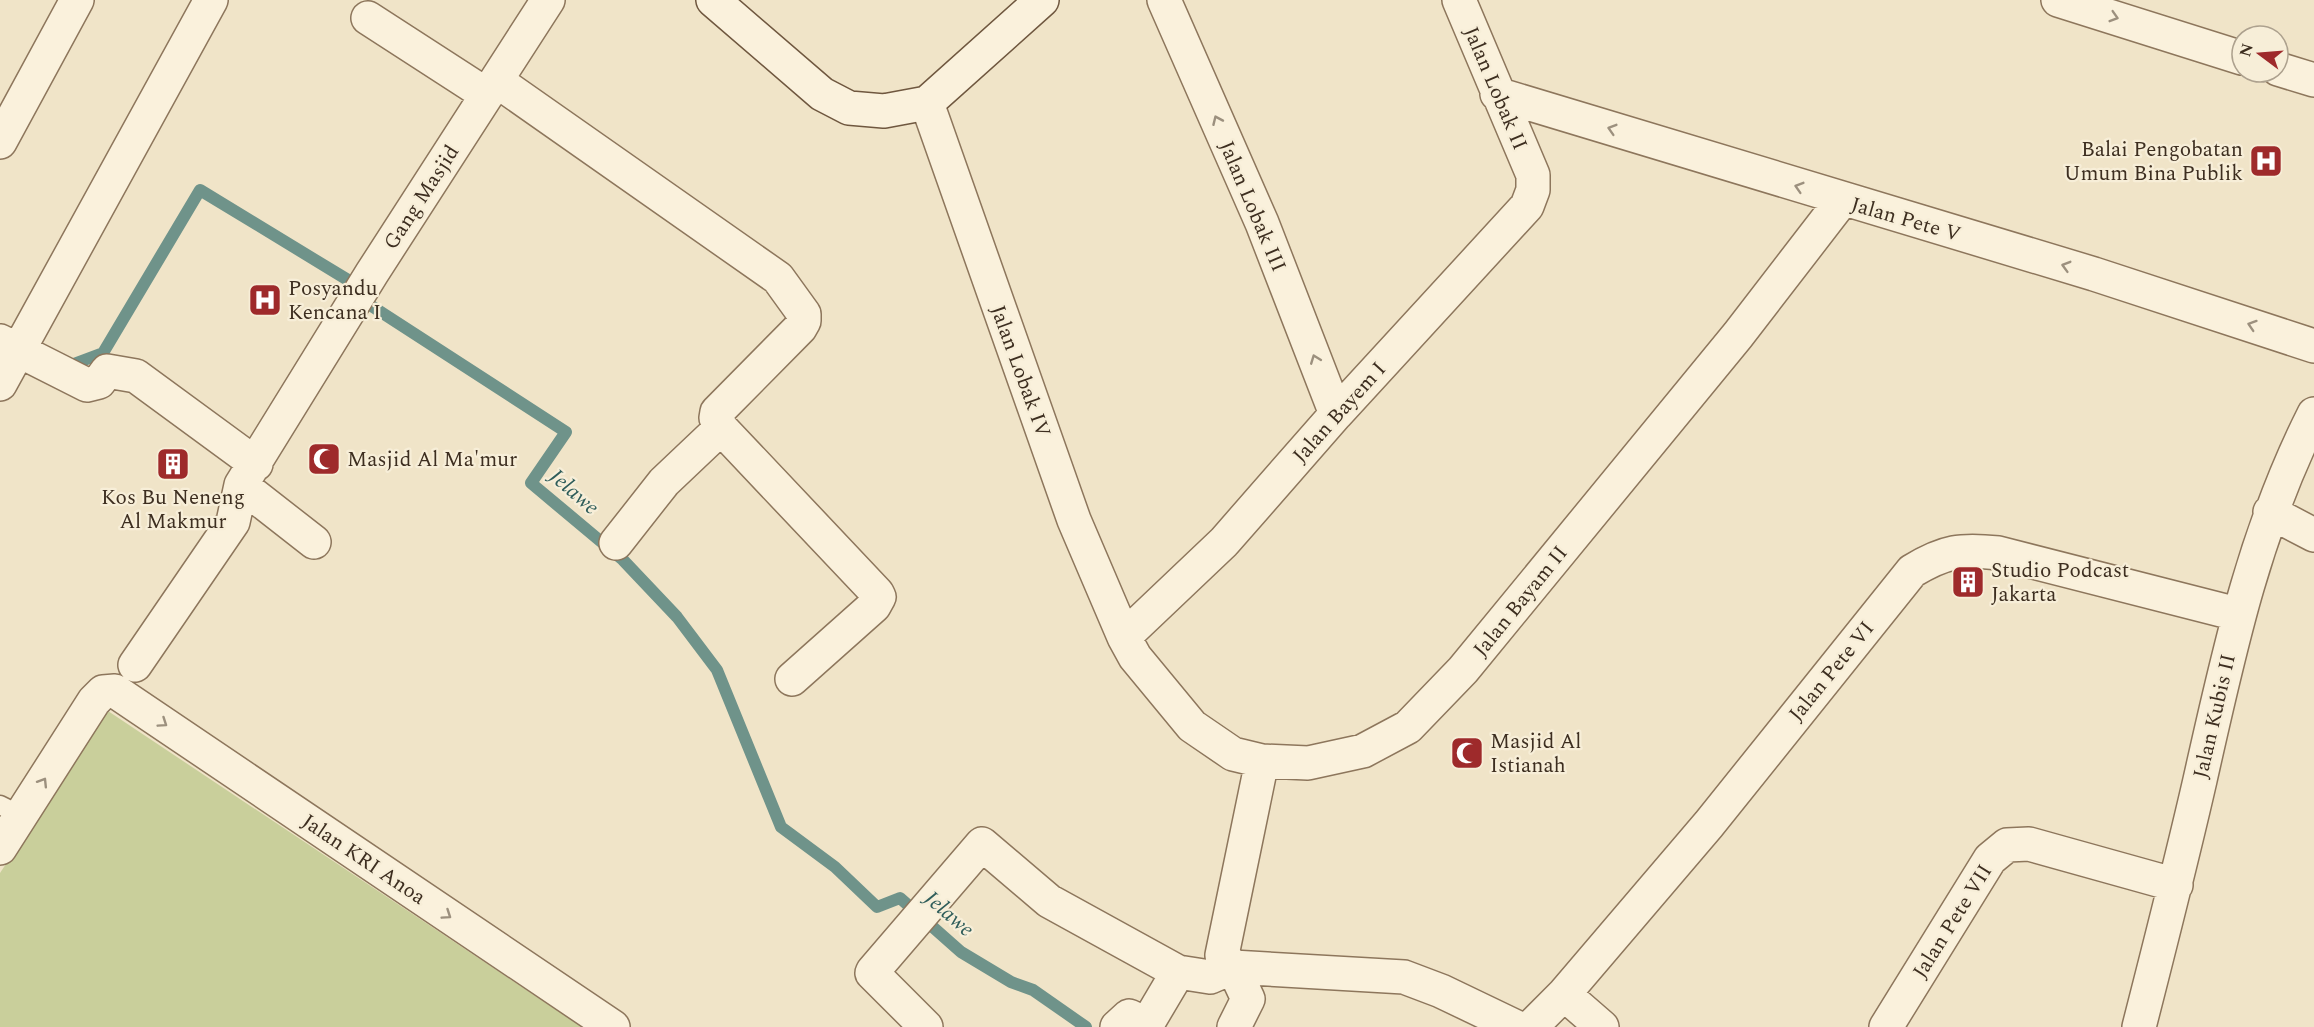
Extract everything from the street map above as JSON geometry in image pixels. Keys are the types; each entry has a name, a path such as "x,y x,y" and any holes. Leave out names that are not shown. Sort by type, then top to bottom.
{"street":[{"path":"0,142 77,0"},
{"path":"0,384 18,342 211,0"},
{"name":"Gang Masjid","path":"135,664 233,522 249,474 372,273 548,0"},
{"path":"713,0 822,94 849,108 884,111 927,103 1042,0"},
{"name":"Jalan Lobak III","path":"1164,0 1262,222 1336,414"},
{"path":"2058,0 2230,54"},
{"name":"Jalan Lobak II","path":"1462,1 1497,94 1533,175"},
{"path":"368,18 492,88 778,278 804,314 804,321 800,328 717,412 716,418 721,429 879,597 874,606 792,679"},
{"path":"2290,73 2314,80"},
{"name":"Jalan Pete V","path":"1497,94 1842,200 2094,274 2314,346"},
{"name":"Jalan Lobak IV","path":"927,103 1074,520 1124,637"},
{"name":"Jalan Bayem I","path":"1124,637 1224,542 1336,414 1527,206 1533,190 1533,175"},
{"name":"Jalan Bayam II","path":"1124,637 1135,657 1192,726 1233,754 1262,761 1308,763 1363,751 1408,727 1478,652 1738,335 1842,200"},
{"path":"18,342 87,385 99,382 107,371 136,376 249,474 314,542"},
{"name":"Jalan Kubis II","path":"2139,1027 2176,885 2237,614 2270,512 2292,458 2314,414"},
{"path":"616,543 664,482 721,429"},
{"path":"2270,512 2314,535"},
{"name":"Jalan Pete VI","path":"1531,1027 1564,993 1709,824 1912,571 1934,558 1963,550 1998,553 2237,614"},
{"name":"Jalan KRI Anoa","path":"11,810 94,701 103,692 115,691 613,1027"},
{"path":"1234,1027 1248,999 1233,966 1222,955 1262,761"},
{"path":"0,848 11,810"},
{"path":"926,1027 872,973 982,844 1049,901 1178,972 1210,977 1233,966 1404,977 1441,990 1516,1027"},
{"name":"Jalan Pete VII","path":"1886,1027 1990,858 2007,845 2029,844 2176,885"},
{"path":"1117,1027 1129,1016 1144,1023 1149,1021 1178,972"},
{"path":"1564,993 1602,1027"}],"green space":[{"path":"108,711 582,1027 0,1027 0,873"}],"waterway":[{"name":"Jelawe","path":"64,361 71,365 103,353 200,190 348,280 370,305 566,432 531,483 623,560 677,617 717,670 781,827 835,867 877,907 900,898 961,952 1011,982 1033,990 1086,1027"}],"place":[{"name":"Balai Pengobatan Umum Bina Publik","path":"2266,161"},
{"name":"Posyandu Kencana I","path":"265,300"},
{"name":"Masjid Al Ma'mur","path":"324,459"},
{"name":"Kos Bu Neneng Al Makmur","path":"173,464"},
{"name":"Studio Podcast Jakarta","path":"1968,582"},
{"name":"Masjid Al Istianah","path":"1467,753"}]}
